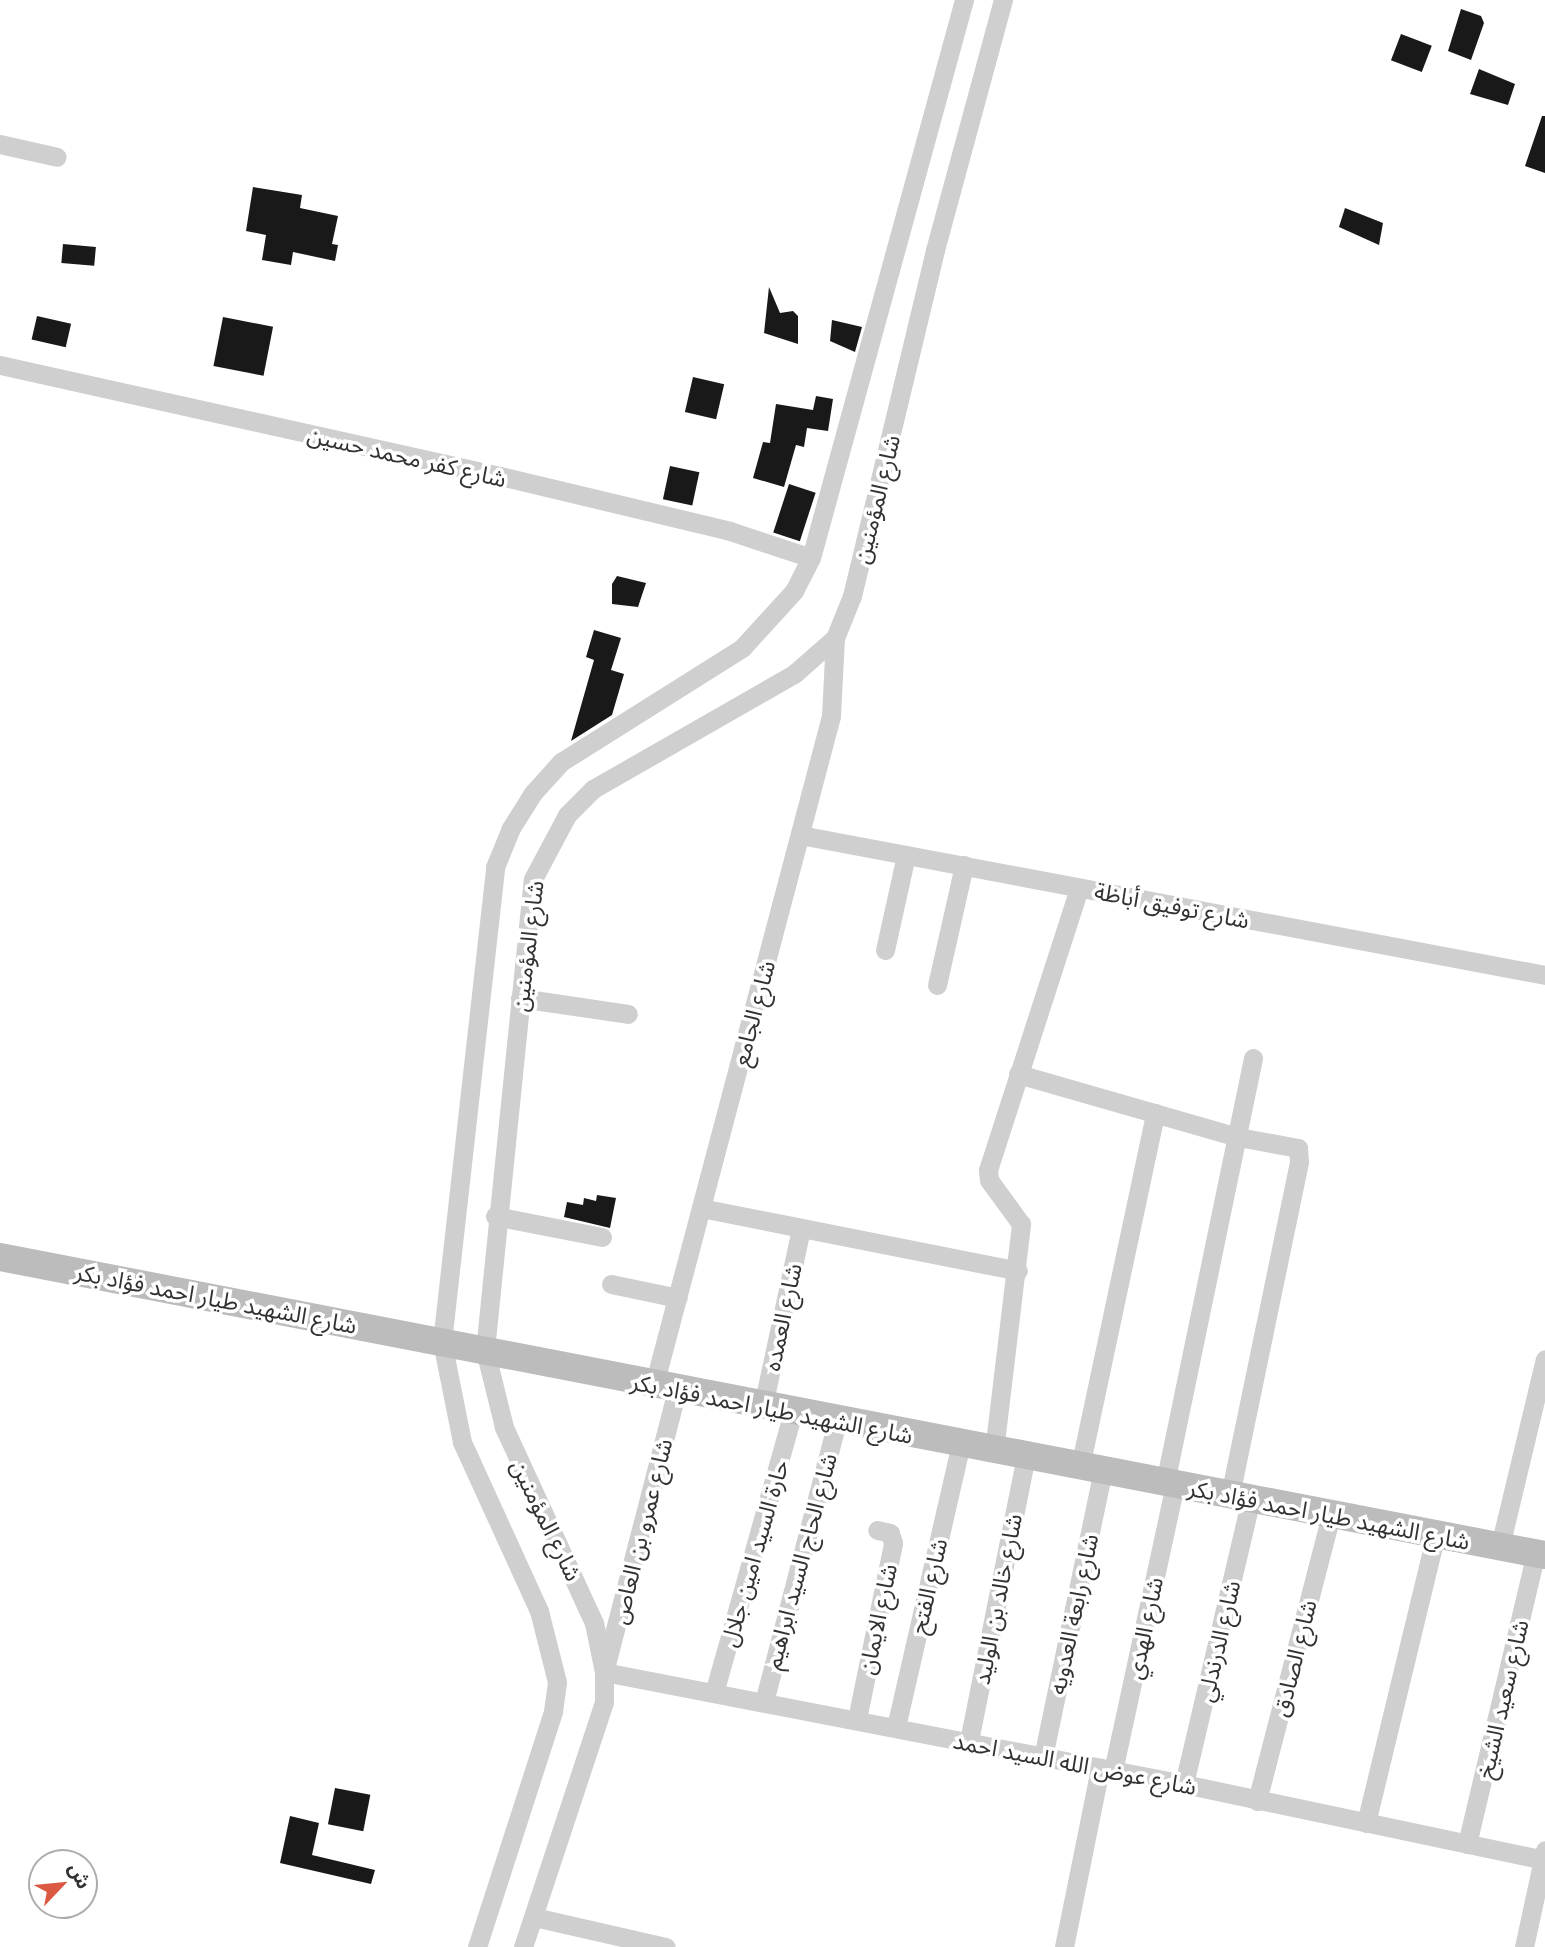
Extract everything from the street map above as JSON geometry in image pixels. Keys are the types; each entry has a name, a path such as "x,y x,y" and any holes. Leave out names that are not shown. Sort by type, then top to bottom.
{"street":[{"name":"شارع المؤمنين","path":"477,1947 553,1711 557,1682 539,1611 461,1441 442,1342 495,867 511,828 533,793 561,762 742,648 786,602 811,558 964,0"},
{"name":"شارع المؤمنين","path":"523,1947 604,1703 604,1672 594,1623 504,1427 485,1350 495,1216 533,879 567,815 623,768 794,674 835,638 852,596 935,250 1003,0"},
{"path":"0,144 57,157"},
{"name":"شارع كفر محمد حسين","path":"0,365 568,492 730,531 811,558"},
{"name":"شارع الجامع","path":"666,1388 678,1297 831,716 835,638"},
{"name":"شارع توفيق أباظة","path":"800,835 1545,975"},
{"path":"885,950 906,855"},
{"path":"937,985 964,865"},
{"path":"994,1451 1018,1271 1021,1224 989,1180 988,1170 1079,888"},
{"path":"520,998 628,1014"},
{"name":"شارع الهدي","path":"1064,1947 1170,1484 1253,1058"},
{"name":"شارع الدرندلي","path":"1018,1074 1238,1137 1294,1146 1299,1154 1240,1497 1184,1784"},
{"name":"شارع رابعة العدويه","path":"1043,1757 1155,1113"},
{"path":"701,1208 1018,1271"},
{"path":"495,1216 602,1237"},
{"name":"شارع العمده","path":"763,1406 801,1228"},
{"name":"شارع الشهيد طيار احمد فؤاد بكر","path":"0,1257 837,1421 1541,1554"},
{"path":"611,1284 678,1297"},
{"path":"1500,1546 1545,1359"},
{"name":"شارع عمرو بن العاص","path":"604,1672 666,1388"},
{"name":"حارة السيد امين جلال","path":"714,1693 793,1412"},
{"name":"شارع الحاج السيد ابراهيم","path":"764,1702 837,1421"},
{"name":"شارع الفتح","path":"896,1727 961,1444"},
{"name":"شارع خالد بن الوليد","path":"969,1741 1026,1457"},
{"name":"شارع الصادق","path":"1257,1801 1331,1515"},
{"name":"شارع الايمان","path":"857,1719 893,1544 890,1533 877,1530"},
{"path":"1366,1823 1436,1534"},
{"name":"شارع سعيد الشيخ","path":"1467,1844 1541,1554"},
{"name":"شارع عوض الله السيد احمد","path":"604,1672 969,1741 1467,1844 1544,1856"},
{"path":"1524,1947 1538,1912 1544,1856"},
{"path":"534,1917 666,1947"}],"building":[{"path":"1461,9 1481,16 1484,23 1471,60 1448,51"},
{"path":"1401,34 1432,46 1422,72 1391,60"},
{"path":"1479,69 1515,84 1508,105 1470,94"},
{"path":"1542,116 1545,116 1545,173 1525,166"},
{"path":"253,187 302,195 300,208 338,216 332,244 338,245 335,261 293,252 291,265 262,260 266,235 246,231"},
{"path":"1345,208 1383,223 1379,245 1339,227"},
{"path":"63,244 96,247 94,266 61,263"},
{"path":"769,287 780,313 793,311 798,316 798,344 764,333"},
{"path":"37,316 71,324 66,347 32,339"},
{"path":"223,317 273,327 264,376 213,366"},
{"path":"832,320 862,327 855,352 830,341"},
{"path":"693,377 724,384 716,419 685,412"},
{"path":"816,396 833,399 828,431 807,428 804,447 796,445 784,487 753,478 763,442 770,443 776,404 813,410"},
{"path":"670,466 699,472 692,505 663,499"},
{"path":"789,484 816,493 800,541 773,533"},
{"path":"617,576 646,583 638,607 612,604 612,584"},
{"path":"594,630 621,638 611,670 624,674 612,715 571,741 594,660 586,657"},
{"path":"597,1195 616,1198 610,1228 564,1217 567,1202 583,1205 584,1198 596,1201"},
{"path":"335,1788 370,1795 363,1831 328,1824"},
{"path":"290,1816 319,1823 312,1855 375,1870 371,1884 280,1863"}]}
